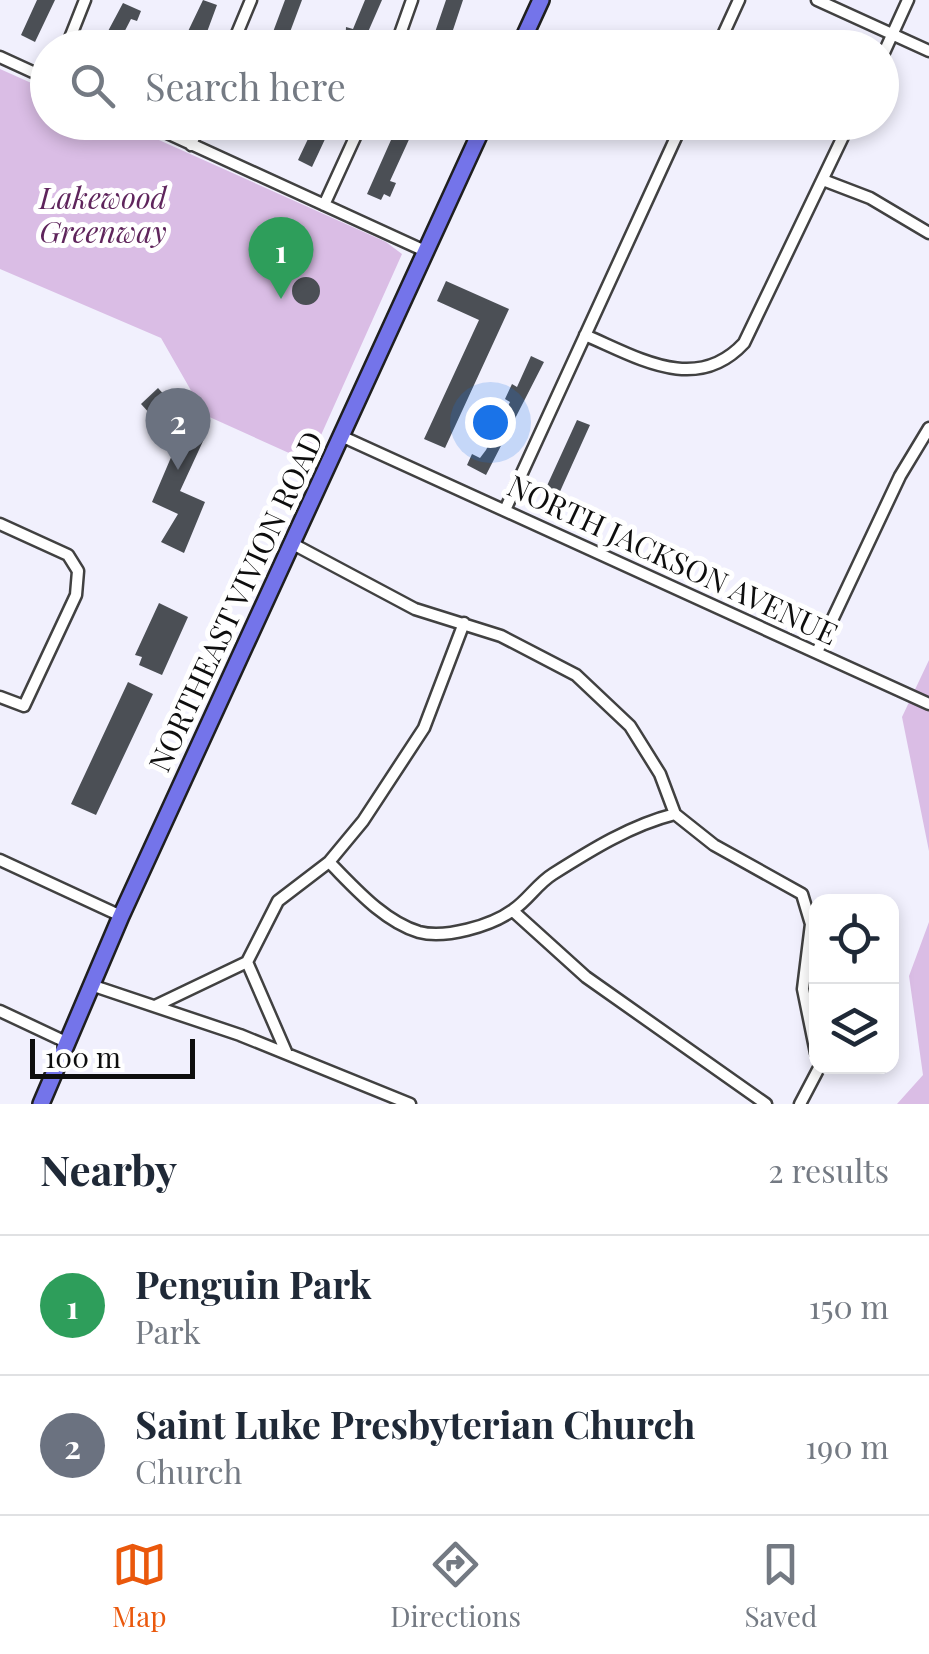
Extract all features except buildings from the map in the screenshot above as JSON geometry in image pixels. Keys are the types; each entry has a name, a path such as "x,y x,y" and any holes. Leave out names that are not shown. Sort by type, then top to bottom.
{"main road":[{"path":"527,30 541,0"},
{"name":"NORTHEAST VIVION ROAD","path":"41,1104 121,916 476,140"}],"street":[{"path":"74,30 86,0"},
{"path":"239,30 251,0"},
{"path":"401,30 412,0"},
{"path":"725,30 739,0"},
{"path":"817,0 881,30"},
{"path":"894,30 908,0"},
{"path":"899,38 929,51"},
{"path":"0,57 30,71"},
{"path":"182,140 425,252"},
{"path":"191,144 193,140"},
{"path":"324,206 354,140"},
{"path":"505,510 675,140"},
{"path":"585,334 671,370 703,369 732,355 744,343 841,140"},
{"path":"822,180 870,198 929,232"},
{"path":"817,652 900,476 929,428"},
{"name":"NORTH JACKSON AVENUE","path":"341,436 929,704"},
{"path":"0,524 68,555 78,570 76,595 24,706 29,720"},
{"path":"292,544 416,609 464,622 536,653 598,692 646,749 675,814 714,844 802,894 811,924 804,1000 809,1022"},
{"path":"155,1006 247,962 278,901 329,862 382,797 418,740 464,622"},
{"path":"0,697 24,706"},
{"path":"329,862 373,904 419,932 439,935 512,911 550,876 642,822 675,814"},
{"path":"0,860 121,916"},
{"path":"512,911 586,977 766,1104"},
{"path":"247,962 287,1054"},
{"path":"94,986 287,1054 410,1104"},
{"path":"0,1012 68,1043"},
{"path":"800,1104 816,1074"}],"green space":[{"name":"Lakewood Greenway","path":"0,69 30,82 30,140 159,140 386,242 402,254 309,462 205,415 161,338 0,269"},
{"path":"929,660 929,851 902,717"},
{"path":"929,922 929,1104 897,1104 923,1075 909,976"}],"place":[{"name":"Penguin Park","path":"281,299"},
{"name":"Saint Luke Presbyterian Church","path":"178,470"}]}
